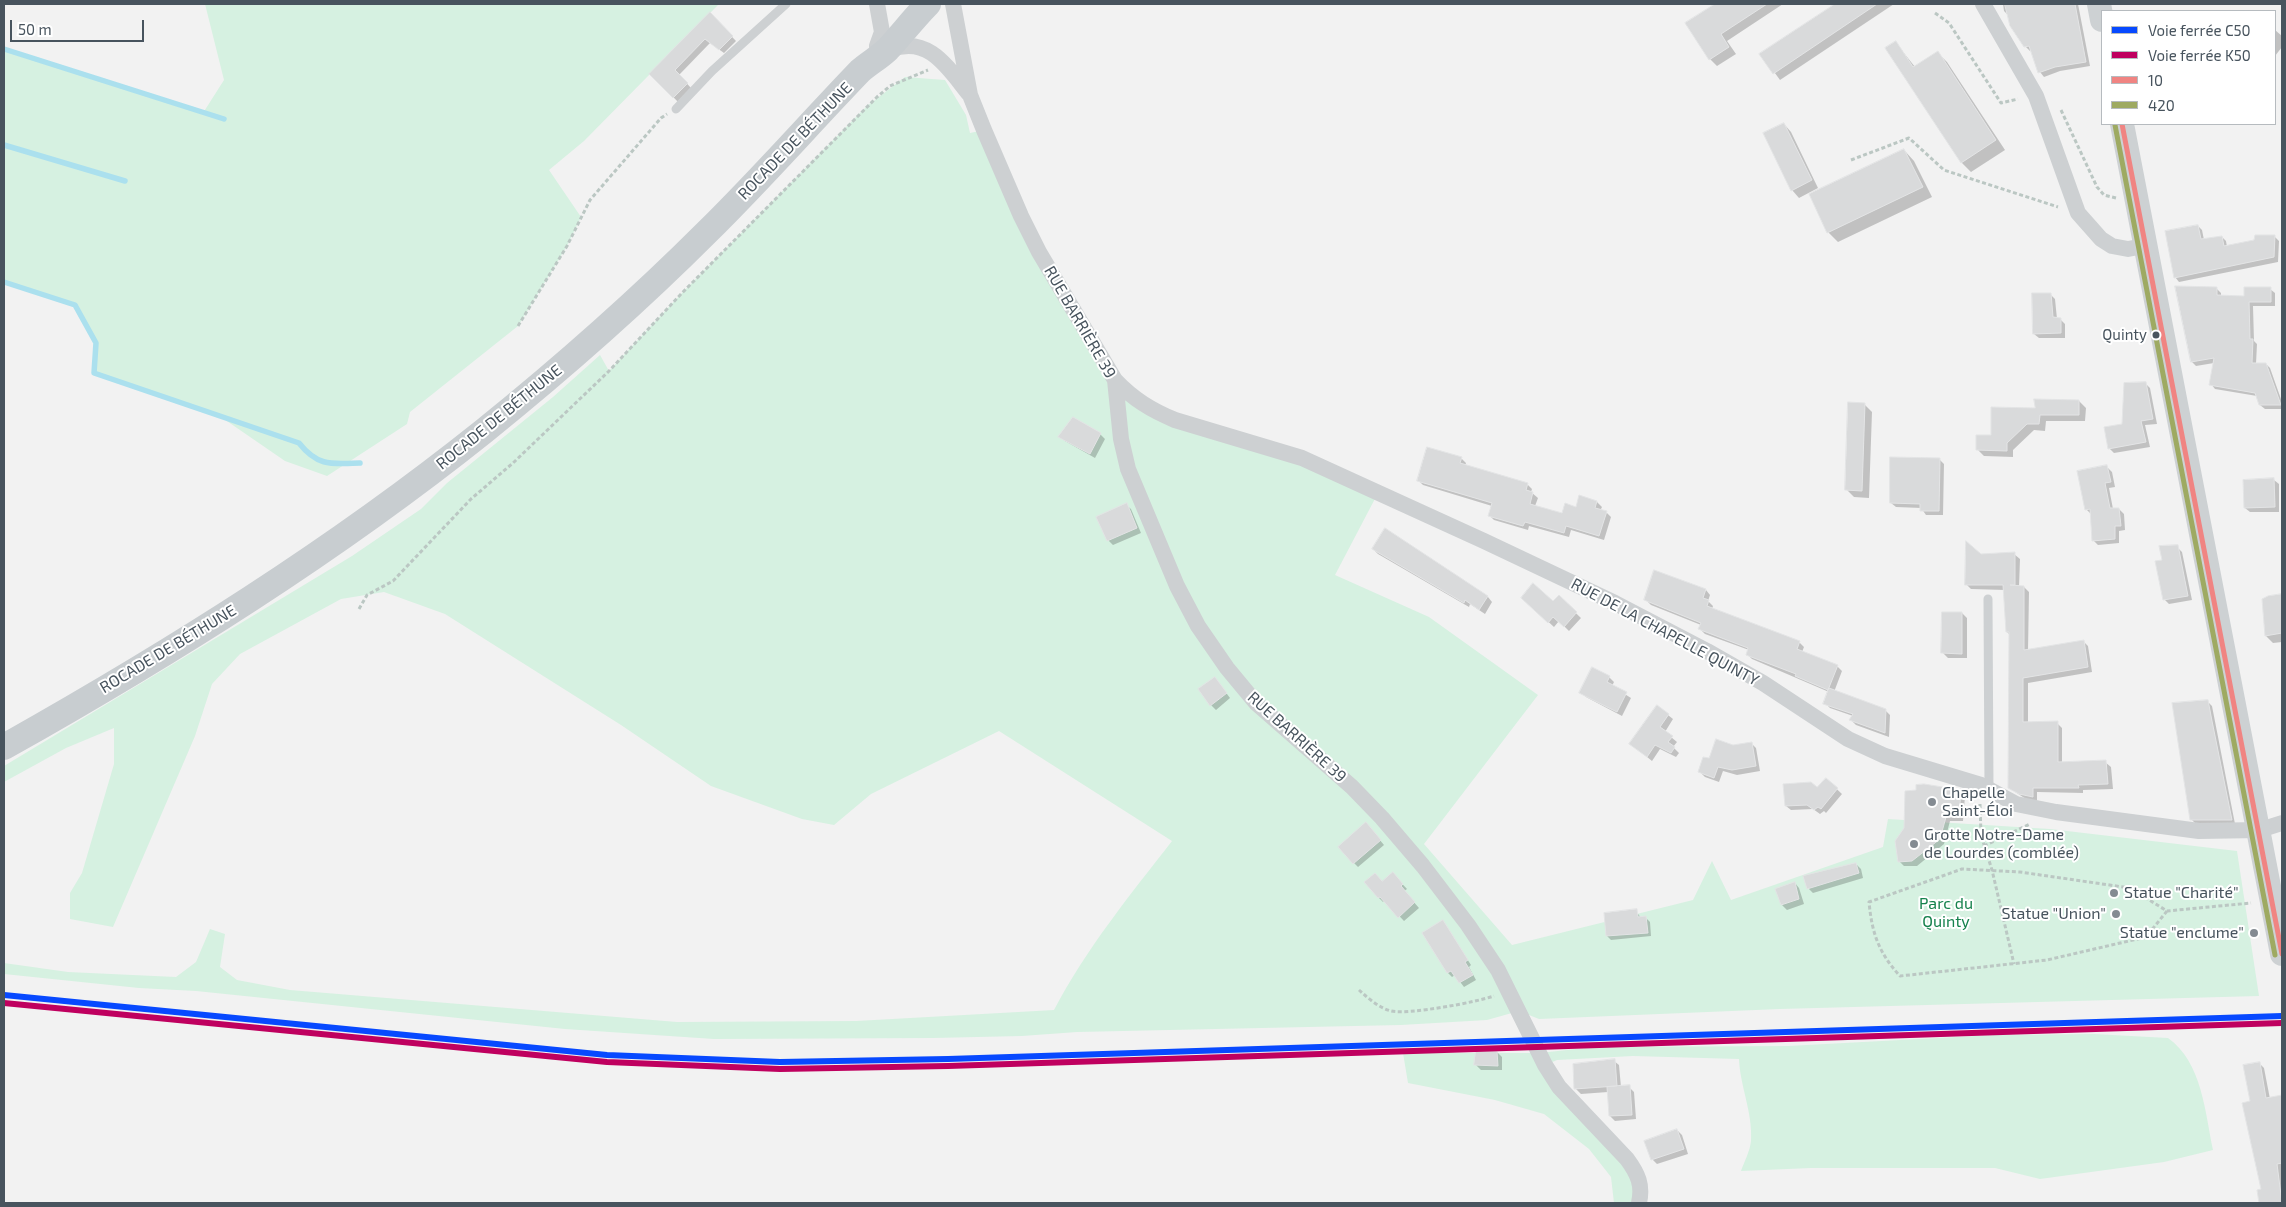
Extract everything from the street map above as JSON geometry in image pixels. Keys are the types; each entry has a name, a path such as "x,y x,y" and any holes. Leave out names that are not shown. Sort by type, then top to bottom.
{"main road":[{"path":"881,49 913,4"},
{"name":"ROCADE DE BÉTHUNE","path":"4,747 269,587 386,505 485,430 582,349 651,286 764,174 881,49 928,4"},
{"path":"2122,125 2144,246 2260,830 2282,954"}],"street":[{"path":"877,4 882,32 881,49"},
{"name":"RUE BARRIÈRE 39","path":"953,4 970,95 1003,176 1036,245 1115,380 1121,439 1128,469 1177,586 1202,633 1227,668 1256,703 1352,788 1408,847 1468,925 1498,970 1553,1078 1566,1096 1628,1159 1639,1177 1640,1200"},
{"path":"1983,4 2036,96 2078,213 2101,239 2112,246 2128,249 2144,246"},
{"name":"RUE BARRIÈRE 39","path":"881,49 911,44 925,49 945,63 970,95"},
{"name":"RUE DE LA CHAPELLE QUINTY","path":"1115,380 1129,394 1155,411 1175,420 1302,458 1437,518 1615,603 1707,651 1763,683 1848,738 1885,756 1988,789 2016,804 2056,812 2198,831 2260,830 2282,823"}],"lane":[{"path":"676,109 712,71 786,4"},
{"path":"1988,599 1988,789"}],"path":[{"path":"1935,14 1949,23 2001,103 2036,96 2061,110 2097,187 2112,198 2135,196"},
{"path":"359,609 367,595 393,581 471,499 609,371 682,293 877,97 890,86 945,63"},
{"path":"518,326 567,246 590,200 661,118 676,109"},
{"path":"1851,160 1909,138 1944,170 2078,213"},
{"path":"1984,846 2056,812"},
{"path":"1980,819 1981,835 1992,870 2014,964"},
{"path":"2167,911 2146,937 2048,960 1900,976 1885,960 1871,923 1869,902 1962,868 2020,872 2130,888 2167,911 2250,903"},
{"path":"1359,990 1374,1003 1392,1011 1423,1010 1476,1000 1509,990"}],"green space":[{"path":"205,4 719,4 584,141 549,170 581,217 567,246 518,326 410,412 407,424 327,476 285,461 221,417 94,373 96,343 75,305 4,282 4,49 203,113 224,80"},
{"name":"Parc du Quinty","path":"905,77 945,80 966,115 970,133 984,130 1059,285 1140,403 1378,493 1335,575 1429,617 1538,695 1424,844 1512,945 1693,900 1712,861 1731,900 1883,847 1888,819 2050,829 2237,851 2259,996 1780,1009 1539,1019 1519,1011 1487,1020 1401,1025 1077,1032 1022,1036 933,1038 714,1039 565,1029 196,991 139,988 4,974 4,963 68,972 176,977 196,962 210,929 225,934 220,967 237,980 290,990 677,1022 856,1021 1054,1010 1094,944 1172,841 999,731 871,794 834,825 802,819 711,786 621,725 445,614 384,592 341,599 240,654 212,684 195,736 113,927 70,919 70,893 82,873 114,764 114,728 66,748 4,782 4,766 352,556 421,509 447,483 553,397 600,355 609,371 682,293 867,106"},
{"path":"2094,1034 2168,1038 2179,1048 2188,1060 2200,1089 2213,1150 2164,1162 2040,1179 1995,1168 1811,1168 1741,1171 1751,1141 1751,1131 1739,1059 1633,1056 1557,1060 1545,1065 1639,1177 1639,1203 1614,1203 1611,1177 1589,1149 1544,1114 1495,1100 1408,1083 1403,1053 1539,1053 1595,1047 1788,1046 1994,1035"}],"building":[{"path":"1715,4 1767,4 1721,34 1729,47 1709,60 1685,23"},
{"path":"1835,4 1877,4 1773,74 1759,54"},
{"path":"2005,4 2075,4 2086,62 2055,67 2038,73 2029,46 2024,47 2010,26"},
{"path":"710,12 733,36 719,50 705,39 675,70 688,83 673,98 649,74"},
{"path":"1896,41 1913,67 1938,51 1996,140 1961,163 1885,48"},
{"path":"1784,123 1812,180 1791,191 1763,133"},
{"path":"1904,149 1923,187 1827,233 1809,194"},
{"path":"2198,225 2201,239 2222,236 2224,246 2254,240 2255,235 2275,235 2274,257 2174,278 2165,231"},
{"path":"2175,286 2217,287 2217,295 2244,296 2244,287 2271,287 2271,302 2249,302 2250,339 2253,339 2252,363 2266,363 2281,405 2259,405 2255,393 2209,385 2214,358 2191,362"},
{"path":"2032,293 2051,293 2053,317 2061,318 2061,333 2033,334"},
{"path":"2146,382 2153,419 2141,421 2146,442 2108,449 2104,427 2122,424 2124,383"},
{"path":"2034,399 2079,400 2079,415 2040,415 2039,424 2027,424 2007,443 2007,451 1976,450 1976,435 1991,435 1991,407 2035,408"},
{"path":"1848,402 1865,403 1862,491 1845,490"},
{"path":"1073,417 1101,433 1090,454 1058,437"},
{"path":"1427,447 1462,457 1460,463 1528,483 1526,490 1533,492 1530,504 1562,513 1565,503 1576,507 1579,495 1597,501 1595,508 1607,511 1599,536 1566,526 1564,533 1525,522 1523,526 1488,516 1492,503 1417,481"},
{"path":"1890,457 1940,458 1939,511 1920,511 1920,504 1890,503"},
{"path":"2107,465 2111,482 2105,483 2110,508 2119,508 2121,526 2115,526 2115,539 2092,541 2090,509 2085,510 2077,471"},
{"path":"2274,478 2275,507 2244,508 2243,480"},
{"path":"1127,503 1137,528 1107,541 1096,517"},
{"path":"1385,528 1488,596 1479,610 1465,600 1464,603 1372,549"},
{"path":"1966,541 1981,554 2015,552 2015,585 2010,585 2024,586 2024,650 2084,640 2088,667 2023,678 2023,722 2058,721 2058,762 2106,760 2108,784 2078,785 2079,788 2033,788 2033,797 2019,794 2008,788 2009,632 2006,632 2003,585 1965,585"},
{"path":"2178,545 2188,596 2163,600 2155,561 2162,560 2159,546"},
{"path":"1654,570 1706,589 1703,598 1709,600 1707,606 1800,641 1797,649 1838,665 1828,690 1795,676 1796,674 1746,655 1748,648 1698,629 1701,623 1644,600"},
{"path":"1533,583 1553,601 1559,595 1577,612 1564,627 1553,617 1548,623 1521,598"},
{"path":"2282,594 2282,633 2265,636 2262,599"},
{"path":"1942,612 1962,612 1962,654 1941,653"},
{"path":"1592,667 1610,676 1607,682 1627,692 1617,712 1579,693"},
{"path":"1215,677 1227,693 1210,706 1198,689"},
{"path":"1829,688 1886,709 1885,733 1849,720 1853,714 1823,704"},
{"path":"2208,700 2232,820 2190,820 2172,703"},
{"path":"1657,705 1669,714 1660,727 1673,736 1668,742 1675,747 1671,753 1655,745 1647,757 1629,744"},
{"path":"1716,739 1733,745 1752,742 1756,766 1732,770 1718,767 1714,778 1698,772 1703,757 1709,758"},
{"path":"1826,778 1838,788 1821,809 1818,807 1814,810 1807,805 1785,806 1783,784 1811,782 1817,787"},
{"path":"1924,784 1961,790 1959,817 1946,817 1940,839 1912,861 1898,862 1895,841 1904,828 1905,791 1916,790 1916,785"},
{"path":"1366,822 1381,840 1353,864 1338,847"},
{"path":"1856,863 1859,873 1807,889 1803,876"},
{"path":"1393,872 1403,884 1401,886 1415,902 1398,918 1364,882 1375,873 1382,881"},
{"path":"1795,882 1799,899 1781,905 1775,889"},
{"path":"1637,909 1638,917 1646,916 1648,933 1606,936 1604,913"},
{"path":"1443,920 1468,960 1465,962 1473,975 1459,983 1451,971 1447,973 1422,933"},
{"path":"1476,1050 1497,1051 1498,1066 1474,1065"},
{"path":"1615,1059 1617,1086 1574,1089 1573,1064"},
{"path":"2260,1062 2266,1098 2282,1095 2282,1163 2277,1164 2282,1203 2259,1203 2257,1190 2261,1189 2242,1103 2250,1101 2243,1065"},
{"path":"1630,1085 1632,1115 1609,1116 1607,1087"},
{"path":"1677,1129 1684,1149 1651,1160 1644,1141"}],"waterway":[{"path":"4,49 224,119"},
{"path":"4,145 125,181"},
{"path":"4,282 75,305 96,343 94,373 299,443 306,451 319,460 333,463 360,463"}],"rail line":[{"name":"C50","path":"4,995 607,1055 780,1062 948,1059 2282,1016"},
{"name":"K50","path":"4,1003 607,1062 780,1069 948,1066 2282,1023"}],"transit line":[{"name":"420","path":"2115,125 2275,955"},
{"name":"10","path":"2122,125 2282,954"}],"place":[{"name":"Quinty","path":"2156,335"},
{"name":"Chapelle Saint-Éloi","path":"1932,802"},
{"name":"Grotte Notre-Dame de Lourdes (comblée)","path":"1914,844"},
{"name":"Statue \"Charité\"","path":"2114,893"},
{"name":"Statue \"Union\"","path":"2116,914"},
{"name":"Statue \"enclume\"","path":"2254,933"}]}
